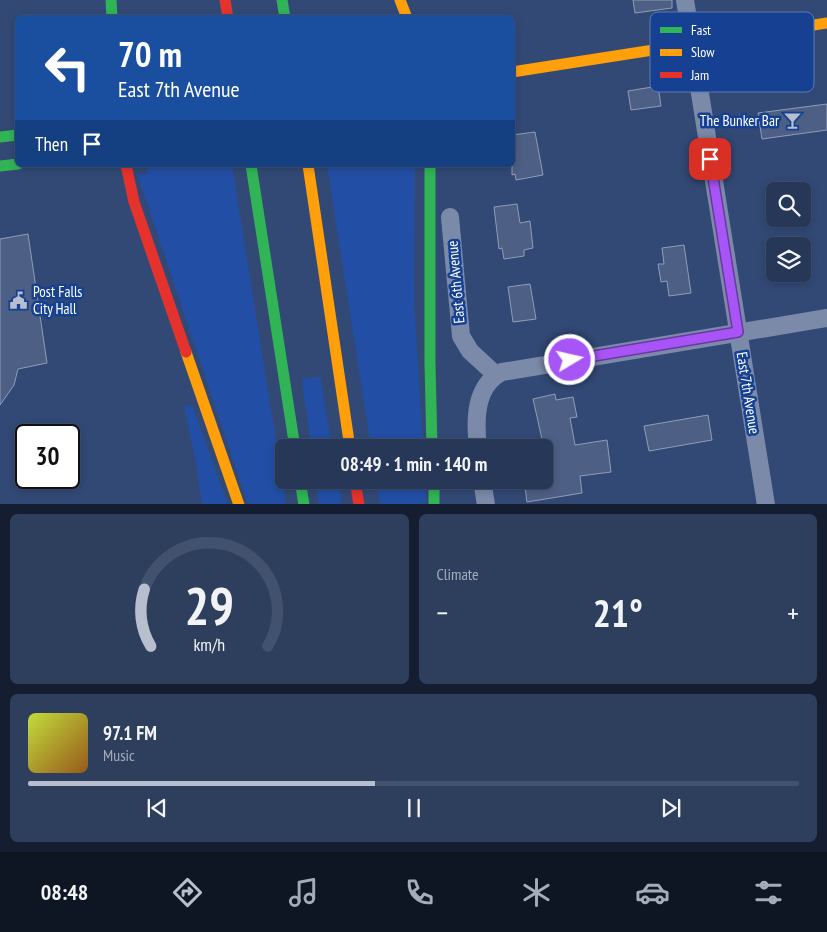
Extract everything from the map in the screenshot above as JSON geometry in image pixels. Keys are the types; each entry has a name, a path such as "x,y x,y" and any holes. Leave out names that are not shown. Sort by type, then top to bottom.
{"main road":[{"path":"111,0 112,15"},
{"path":"225,0 228,15"},
{"path":"282,0 284,15"},
{"path":"400,0 406,15"},
{"path":"814,25 827,23"},
{"path":"515,72 650,51"},
{"path":"0,137 15,135"},
{"path":"0,166 15,164"},
{"path":"126,167 134,202 239,504"},
{"path":"251,167 294,439"},
{"path":"308,167 349,439"},
{"path":"430,167 432,439"},
{"path":"302,489 304,504"},
{"path":"356,489 358,504"},
{"path":"434,489 434,504"}],"street":[{"name":"East 7th Avenue","path":"700,92 766,504"},
{"name":"East 6th Avenue","path":"450,217 461,336 470,350 496,375"},
{"path":"477,439 476,425 478,403 496,375 511,370 827,318"},
{"path":"484,489 486,504"}],"shaded area":[{"path":"149,167 232,167 276,439 275,489 284,489 286,504 248,504 137,173 145,175"},
{"path":"327,167 415,167 414,300 423,439 370,439"},
{"path":"320,377 331,439 310,439 302,379"},
{"path":"192,405 228,504 202,504 196,463 184,406"},
{"path":"317,489 340,489 342,504 319,504"},
{"path":"378,489 425,489 426,504 380,504"}],"building":[{"path":"633,0 672,0 672,8 635,13"},
{"path":"650,87 650,92 659,92 661,106 631,110 628,91"},
{"name":"The Bunker Bar","path":"827,104 827,130 762,139 758,113"},
{"path":"535,132 543,175 516,180 515,174 512,175 512,167 515,167 515,135"},
{"path":"517,204 520,223 530,221 533,248 524,250 524,256 504,259 502,248 499,249 494,207"},
{"name":"Post Falls City Hall","path":"28,234 47,363 18,369 14,385 0,405 0,239"},
{"path":"684,245 691,293 669,296 667,281 661,282 658,264 664,264 662,248"},
{"path":"530,284 536,319 513,322 508,287"},
{"path":"555,394 556,400 573,397 577,417 570,418 575,445 607,440 611,472 580,476 582,493 527,502 525,489 553,489 553,439 542,439 533,399"},
{"path":"708,415 712,440 649,451 644,426"}],"traffic: fast":[{"path":"111,0 112,15"},
{"path":"282,0 284,15"},
{"path":"0,137 15,135"},
{"path":"0,166 15,164"},
{"path":"251,167 294,439"},
{"path":"430,167 432,439"},
{"path":"301,489 304,504"},
{"path":"434,489 434,504"}],"traffic: slow":[{"path":"400,0 406,15"},
{"path":"814,25 827,23"},
{"path":"515,72 650,51"},
{"path":"308,167 349,439"},
{"path":"186,352 239,504"}],"traffic: jam":[{"path":"225,0 228,15"},
{"path":"126,167 134,202 186,352"},
{"path":"356,489 359,504"}],"place":[{"name":"The Bunker Bar","path":"793,121"},
{"name":"Post Falls City Hall","path":"19,301"}],"route":[{"path":"570,360 738,332 710,159"}]}
